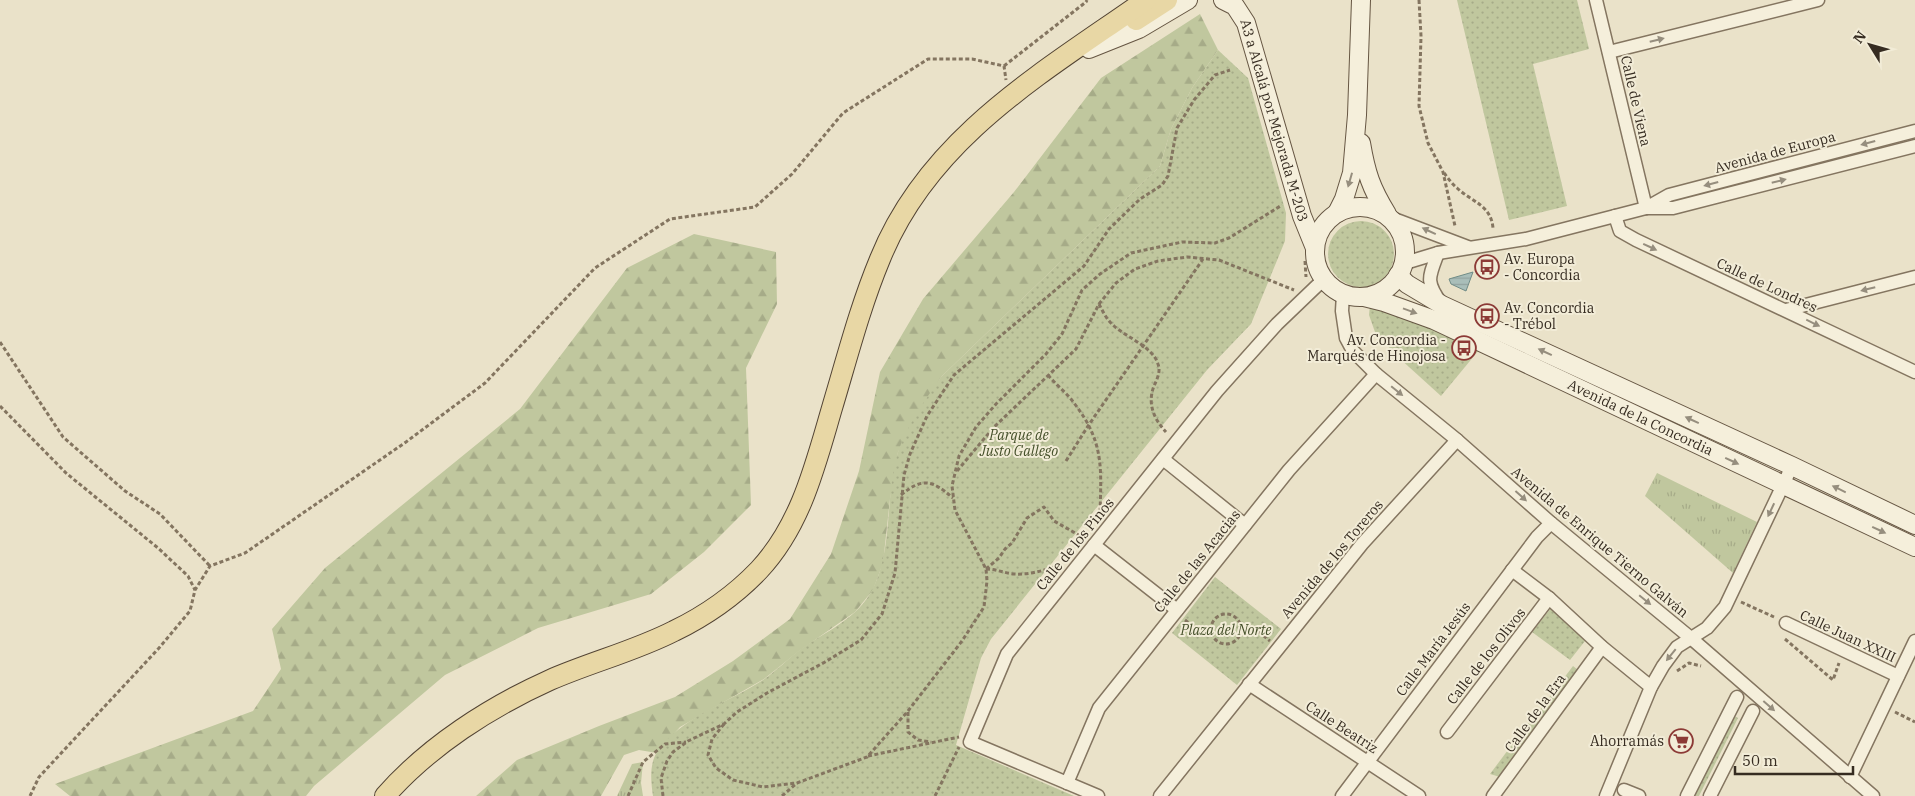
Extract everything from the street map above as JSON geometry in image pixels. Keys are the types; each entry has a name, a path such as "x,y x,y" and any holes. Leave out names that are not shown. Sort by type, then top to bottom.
{"main road":[{"path":"385,796 401,778 454,735 503,704 550,680 674,632 722,603 758,572 777,548 792,523 811,481 856,325 880,257 904,210 928,176 962,137 1011,95 1146,0"},
{"path":"1011,95 1090,49 1167,0"}],"street":[{"path":"1090,49 1139,29 1188,0"},
{"name":"A3 a Alcalá por Mejorada M-203","path":"1223,0 1235,6 1246,23 1302,216 1309,252"},
{"path":"1357,115 1364,162 1372,192 1388,216 1402,232 1402,269 1391,285 1380,293 1364,297 1343,294 1324,279 1316,261 1309,252 1323,226 1337,213 1344,199 1352,173 1357,115 1361,0"},
{"name":"Calle de Viena","path":"1596,0 1646,208"},
{"path":"1609,52 1818,0"},
{"name":"Avenida de Europa","path":"1402,269 1438,253 1526,239 1616,216 1646,208 1669,195 1915,131"},
{"name":"Avenida de Europa","path":"1646,208 1673,208 1915,146"},
{"path":"1337,213 1352,207 1370,207 1388,216"},
{"name":"Avenida de Europa","path":"1388,216 1468,247"},
{"name":"Calle de Londres","path":"1616,216 1620,231 1636,240 1915,372"},
{"path":"1438,253 1429,280 1431,289 1442,304"},
{"name":"Avenida de la Concordia","path":"1402,269 1407,284 1442,304 1915,525"},
{"path":"1786,310 1915,277"},
{"name":"Calle de los Pinos","path":"1098,796 970,742 1007,654 1092,540 1163,459 1217,391 1259,344 1324,279"},
{"name":"Avenida de Enrique Tierno Galván","path":"1343,294 1342,312 1346,338 1353,351 1376,374 1457,440 1551,523 1692,639 1873,796"},
{"name":"Avenida de la Concordia","path":"1364,297 1434,320 1915,547"},
{"name":"Calle de las Acacias","path":"1067,783 1099,708 1289,470 1376,374"},
{"name":"Avenida de los Toreros","path":"1160,796 1362,544 1457,440"},
{"path":"1163,459 1245,525"},
{"path":"1606,796 1651,687 1663,666 1677,648 1707,628 1725,608 1792,466"},
{"name":"Calle María Jesús","path":"1342,796 1537,537 1551,523"},
{"path":"1092,540 1177,610"},
{"path":"1512,570 1549,598 1602,647 1651,687"},
{"name":"Calle de los Olivos","path":"1446,732 1549,598"},
{"name":"Calle Juan XXIII","path":"1786,623 1906,670"},
{"path":"1850,777 1906,670 1915,641"},
{"name":"Calle de la Era","path":"1493,796 1602,647"},
{"name":"Calle Beatriz","path":"1248,684 1419,796"},
{"path":"1687,796 1737,697"},
{"path":"1710,796 1753,711"},
{"path":"1624,790 1639,796"}],"path":[{"path":"30,796 39,777 160,648 190,611 195,590 210,566 245,553 406,442 486,383 595,268 670,219 755,207 792,174 843,113 928,59 972,60 1004,66 1087,0"},
{"path":"1418,0 1422,45 1419,106 1428,143 1443,172 1457,188 1481,205 1492,217 1493,228"},
{"path":"1004,66 1011,95"},
{"path":"935,796 960,744 961,736 867,757 798,783 763,786 733,780 716,768 708,755 712,739 737,712 861,640 882,614 895,573 904,476 910,454 927,416 954,375 1084,266 1108,229 1140,199 1162,185 1168,176 1178,128 1194,100 1214,75 1230,70"},
{"path":"1443,172 1455,226"},
{"path":"867,757 908,711 962,640 984,607 987,581 986,569 955,510 952,486 959,456 976,427 1046,354 1062,334 1082,290 1100,274 1131,253 1182,242 1215,243 1229,238 1287,202"},
{"path":"1306,282 1306,264 1309,252"},
{"path":"955,473 994,427 1076,349 1099,304 1116,284 1135,269 1158,261 1186,257 1219,260 1297,292 1291,298"},
{"path":"1066,461 1203,258"},
{"path":"1099,304 1107,319 1115,328 1143,346 1155,358 1159,374 1153,390 1151,407 1157,423 1170,436"},
{"path":"0,342 63,436 124,491 160,514 210,566"},
{"path":"1048,375 1074,403 1097,442 1101,459 1099,524"},
{"path":"0,406 66,473 158,548 188,576 195,590"},
{"path":"901,495 914,485 925,482 935,485 954,498"},
{"path":"986,569 1000,558 1028,518 1044,507 1054,521 1066,530 1087,540 1092,540"},
{"path":"986,569 996,569 1012,574 1035,573 1069,562 1063,569"},
{"path":"1185,599 1191,605 1182,617 1198,631 1206,635 1211,634"},
{"path":"1736,606 1739,601 1786,623 1781,635 1832,680 1841,660"},
{"path":"1222,615 1235,618 1240,626 1239,636 1232,643 1222,644 1211,634 1214,620 1222,615"},
{"path":"1240,626 1253,627 1272,643 1268,649"},
{"path":"1674,675 1689,663 1699,664 1705,669"},
{"path":"908,711 908,732 918,740 934,742"},
{"path":"663,796 661,778 667,761 673,752 688,741 724,724"},
{"path":"628,796 643,762 665,744 688,741"},
{"path":"784,795 798,783"},
{"path":"784,795 789,796"}],"green space":[{"path":"1457,0 1577,0 1589,49 1533,64 1567,206 1509,220"},
{"path":"1200,14 1218,50 1192,88 1171,129 1160,166 941,377 898,452 890,499 883,563 873,590 855,612 799,651 764,679 680,727 657,753 639,750 624,755 601,796 476,796 517,760 675,697 733,661 790,619 831,554 859,471 880,372 923,299 1014,192 1101,78"},
{"name":"Parque de Justo Gallego","path":"1218,50 1248,78 1286,213 1285,241 1251,324 1207,370 991,639 981,658 956,745 1074,796 653,796 651,779 654,757 667,740 692,720 773,673 801,649 848,618 868,597 877,579 883,559 893,472 898,452 911,422 941,377 1160,166 1171,129 1192,88"},
{"path":"1354,221 1368,221 1380,226 1389,235 1394,247 1392,267 1385,278 1368,287 1354,287 1342,282 1333,273 1328,261 1328,247 1333,235 1342,226"},
{"path":"694,234 776,252 777,304 746,368 751,505 704,552 651,594 538,628 445,675 314,786 306,796 70,796 55,784 253,711 281,669 272,629 325,568 520,409 627,268"},
{"path":"1370,305 1404,315 1479,350 1441,396 1398,357 1375,332 1369,315"},
{"path":"1657,473 1757,522 1733,573 1645,496"},
{"name":"Plaza del Norte","path":"1215,577 1281,629 1237,685 1172,633"},
{"path":"1551,608 1585,641 1570,660 1532,632"},
{"path":"1573,666 1578,670 1541,718 1536,715"},
{"path":"1732,715 1738,718 1699,796 1692,796"},
{"path":"1532,718 1539,722 1500,777 1490,774"},
{"path":"643,762 641,783 643,796 617,796 632,764"}],"water":[{"path":"1473,272 1466,291 1451,284 1449,279"}],"place":[{"name":"Av. Europa - Concordia","path":"1487,267"},
{"name":"Av. Concordia - Trébol","path":"1487,316"},
{"name":"Av. Concordia - Marqués de Hinojosa","path":"1464,348"},
{"name":"Ahorramás","path":"1681,741"}]}
